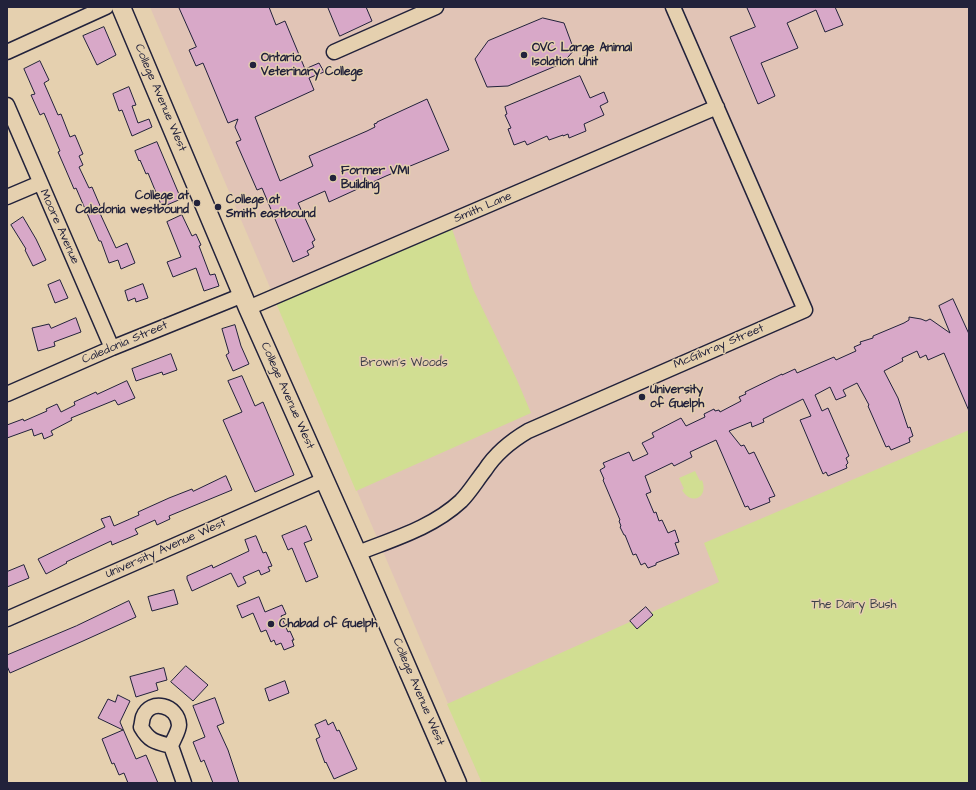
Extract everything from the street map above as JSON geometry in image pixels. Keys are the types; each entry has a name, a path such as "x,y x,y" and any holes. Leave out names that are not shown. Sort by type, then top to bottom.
{"main road":[{"name":"College Avenue West","path":"121,7 246,302 324,480 358,553 457,783"}],"street":[{"path":"7,52 106,7"},
{"path":"334,52 436,7"},
{"name":"McGilvray Street","path":"358,553 419,529 447,513 466,496 498,454 510,443 528,431 805,310 673,7"},
{"name":"Moore Avenue","path":"7,105 112,348"},
{"name":"Smith Lane","path":"246,302 717,107"},
{"path":"7,197 40,183"},
{"name":"Caledonia Street","path":"7,394 112,348 246,302"},
{"name":"University Avenue West","path":"7,619 324,480"},
{"path":"170,746 184,783"}],"shaded area":[{"name":"University of Guelph","path":"150,7 969,7 969,783 482,783"}],"green space":[{"name":"Brown's Woods","path":"451,226 473,289 517,380 531,413 356,491 276,303"},
{"name":"The Dairy Bush","path":"969,430 969,783 482,783 447,704 719,582 704,543"},
{"path":"695,471 700,481 702,480 704,486 701,495 694,499 686,495 682,490 684,489 679,478"}],"building":[{"path":"179,7 269,7 276,25 285,21 305,69 319,63 324,72 309,78 314,90 255,117 280,181 313,166 309,156 367,131 375,127 374,124 377,122 427,99 449,150 329,202 325,191 298,203 315,240 312,242 314,247 307,251 309,255 293,262 262,188 257,190 236,142 241,140 235,127 238,119 228,123 203,63 196,66 189,50 196,47"},
{"name":"Ontario Veterinary College","path":"328,7 366,7 372,21 340,36"},
{"path":"747,7 835,7 843,25 825,32 816,10 787,23 798,48 761,63 775,96 758,104 730,37 755,27"},
{"name":"OVC Large Animal Isolation Unit","path":"543,18 564,23 574,50 563,63 508,86 487,87 475,59 488,41"},
{"path":"104,27 116,55 97,65 83,36"},
{"path":"40,61 49,80 44,83 58,115 61,114 70,137 75,135 83,154 79,156 83,165 79,167 89,188 92,187 101,208 98,209 116,248 127,243 135,263 121,269 118,260 109,263 101,241 99,241 76,188 74,189 58,152 60,151 44,113 40,115 31,95 35,94 24,69"},
{"path":"580,76 590,98 604,92 608,102 600,106 604,115 584,124 586,131 569,138 568,134 549,140 547,136 527,145 525,141 514,145 508,129 511,128 505,115 507,114 505,107"},
{"path":"129,87 136,105 132,106 138,123 149,119 152,127 132,136 122,110 119,111 113,94"},
{"path":"157,142 181,199 162,207 148,173 146,174 135,151"},
{"path":"182,215 192,236 196,234 210,275 215,274 219,286 204,291 196,268 173,277 167,262 181,257 167,222"},
{"path":"23,217 46,260 33,266 25,250 26,249 11,225"},
{"path":"60,280 68,298 55,303 48,285"},
{"path":"143,284 148,298 136,302 135,298 128,301 125,291"},
{"path":"953,299 969,334 969,411 944,353 928,360 926,355 920,358 917,351 902,358 903,361 884,371 898,398 908,428 910,427 913,436 909,438 910,442 891,450 889,446 886,447 868,406 869,405 857,383 843,390 846,396 836,400 830,387 815,395 822,411 828,408 849,456 846,458 848,463 846,465 847,468 828,476 826,472 823,474 800,420 811,416 803,399 763,419 764,422 752,427 751,422 729,431 741,446 744,445 749,454 754,452 775,496 769,498 770,502 750,510 748,506 745,507 716,440 690,452 692,457 674,466 672,463 645,476 651,492 646,494 654,513 656,512 659,521 662,520 668,533 675,530 679,542 675,543 679,554 656,563 656,565 648,568 645,563 641,565 636,554 633,555 620,527 620,520 600,470 605,467 603,463 629,452 633,461 648,454 642,443 654,437 652,433 681,418 686,426 705,417 704,414 714,409 715,411 719,410 720,412 741,401 739,397 746,394 745,392 782,374 795,369 797,373 834,357 836,360 856,351 854,347 861,344 860,342 873,338 873,336 904,323 909,320 909,317 926,321 930,319 950,333 939,306"},
{"path":"76,318 81,332 54,342 55,346 38,351 32,328 49,324 51,328"},
{"path":"235,325 241,346 249,364 233,371 226,355 229,353 222,329"},
{"path":"171,354 177,370 163,375 162,372 136,381 132,369"},
{"path":"242,376 255,406 263,402 294,475 255,492 223,420 242,412 228,381"},
{"path":"127,381 135,398 118,405 115,400 71,418 72,420 51,431 53,435 44,439 42,433 34,436 32,429 7,438 7,425 23,419 24,421 47,411 46,409 57,404 61,412 75,405 74,402"},
{"path":"226,476 232,490 169,516 170,519 157,525 155,520 135,529 138,534 112,545 111,541 66,562 67,563 46,574 38,559 105,527 101,519 110,516 114,526 139,515 138,512 169,498 192,489 193,491"},
{"path":"306,526 312,540 304,543 318,577 306,582 292,548 288,550 282,536"},
{"path":"256,536 263,553 266,552 272,566 268,567 270,571 261,575 259,570 243,577 246,583 238,587 231,573 192,591 187,576 212,565 213,568 249,551 245,540"},
{"path":"24,565 29,578 7,587 7,572"},
{"path":"174,590 178,604 152,611 148,597"},
{"name":"Chabad of Guelph","path":"259,597 265,612 282,605 286,614 281,616 288,632 290,631 294,640 292,640 294,646 284,650 281,643 276,645 274,640 271,642 266,630 261,632 253,613 242,618 237,606"},
{"path":"129,601 136,617 10,673 7,666 7,655 76,626"},
{"path":"646,607 653,615 637,629 630,621"},
{"path":"186,666 208,685 193,701 171,682"},
{"path":"164,668 167,680 156,683 158,690 136,697 130,677"},
{"path":"285,681 289,693 269,701 265,689"},
{"path":"118,695 130,701 120,722 136,759 146,755 158,783 128,783 124,773 119,775 114,763 112,764 102,739 123,730 98,718 108,699 115,702"},
{"path":"215,698 224,723 217,726 228,750 239,783 213,783 204,760 201,762 193,742 205,737 193,706"},
{"path":"326,720 328,725 333,722 337,731 339,730 357,769 334,779 326,762 325,763 316,739 320,737 315,725"}],"place":[{"name":"OVC Large Animal Isolation Unit","path":"524,55"},
{"name":"Ontario Veterinary College","path":"253,65"},
{"name":"Former VMI Building","path":"333,178"},
{"name":"College at Caledonia westbound","path":"197,203"},
{"name":"College at Smith eastbound","path":"218,207"},
{"name":"University of Guelph","path":"642,397"},
{"name":"Chabad of Guelph","path":"271,624"}]}
